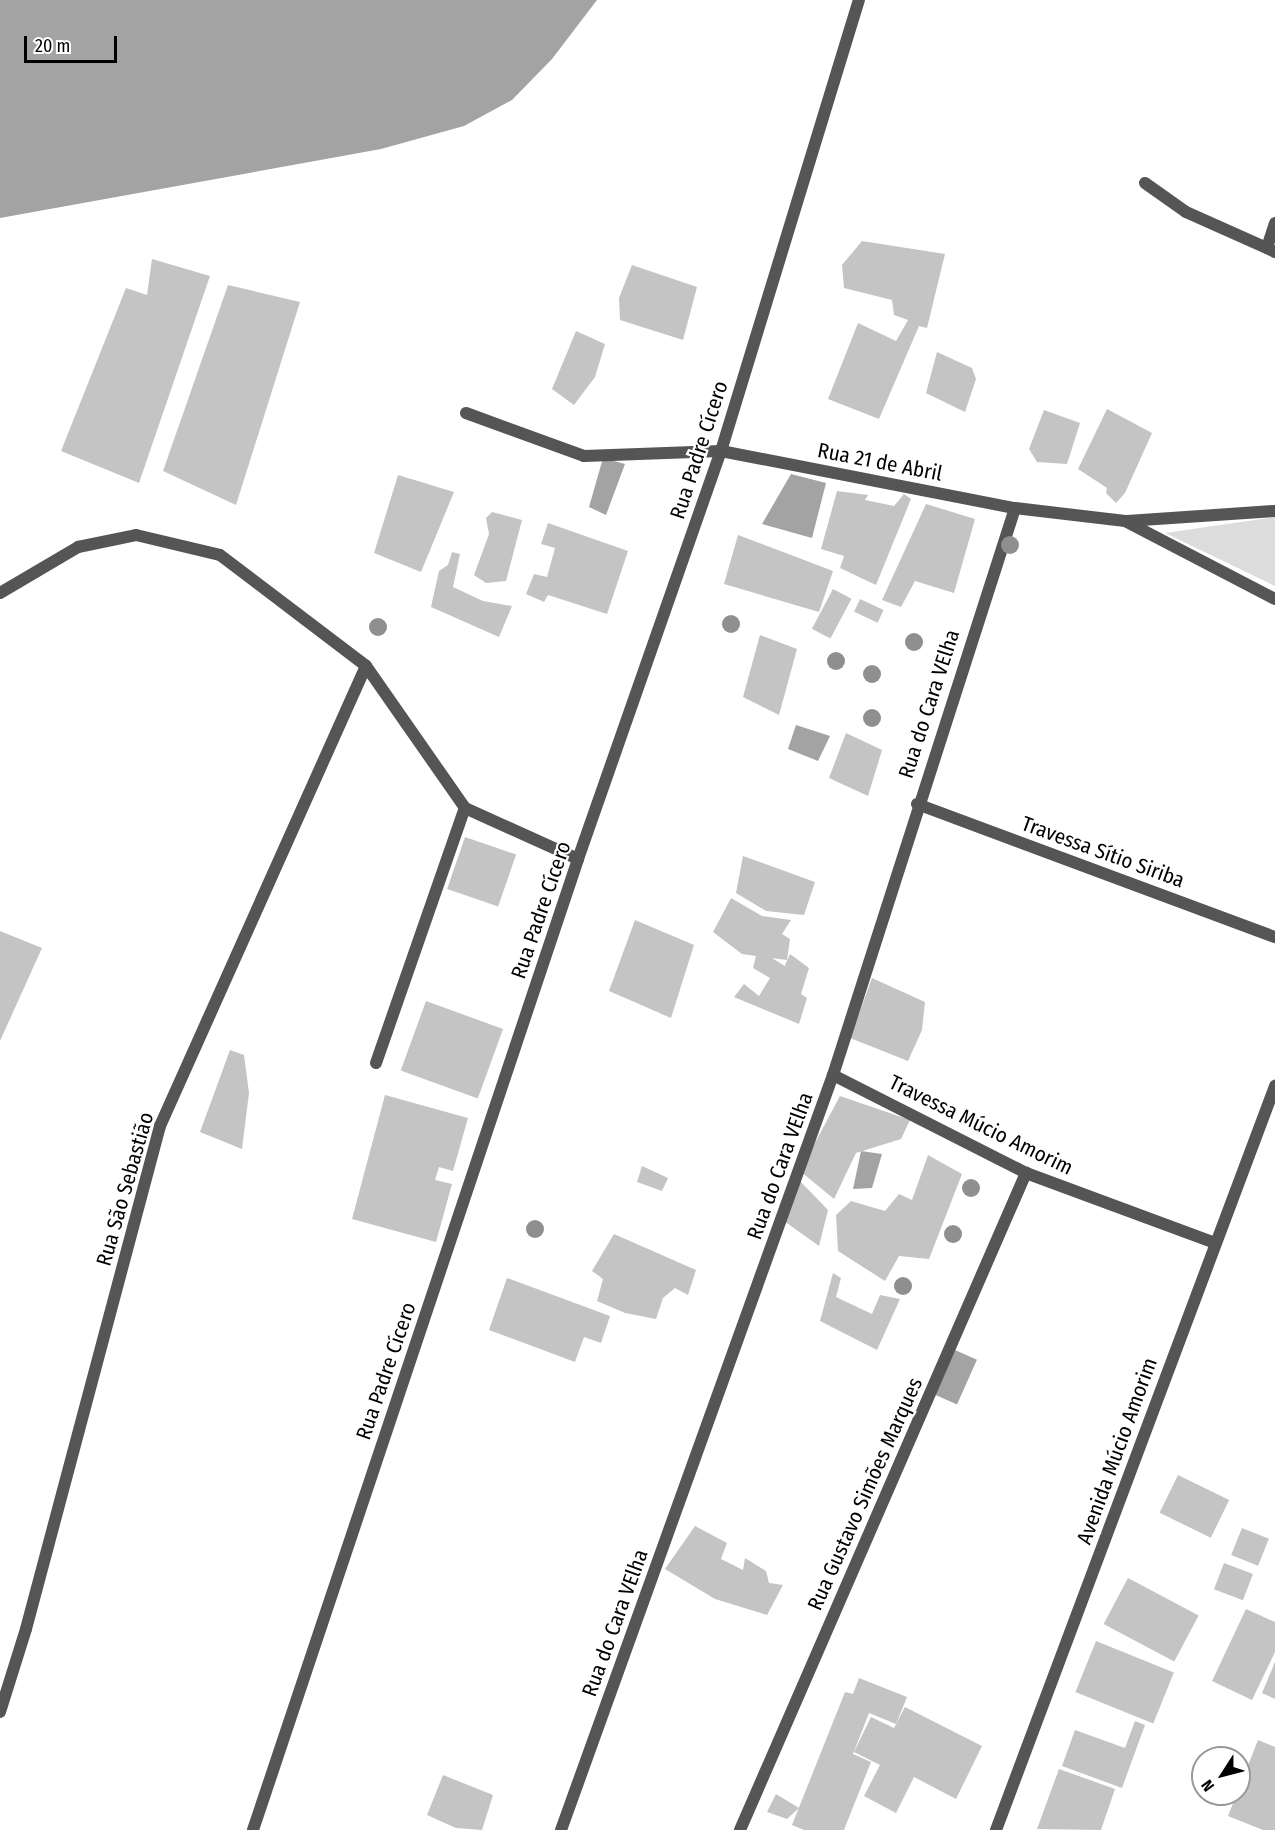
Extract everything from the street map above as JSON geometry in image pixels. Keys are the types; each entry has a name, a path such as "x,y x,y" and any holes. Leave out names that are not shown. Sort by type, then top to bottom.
{"street":[{"name":"Rua Padre Cícero","path":"253,1830 578,859 721,451 859,0"},
{"path":"1145,183 1186,212 1271,250 1275,223"},
{"name":"Rua 21 de Abril","path":"466,413 584,456 721,451 1015,508 1125,521 1275,599"},
{"name":"Rua do Cara VElha","path":"561,1830 833,1075 917,804 1015,508"},
{"path":"1125,521 1275,511"},
{"path":"0,593 78,547 136,535 220,555 366,666 465,808 578,859"},
{"name":"Rua São Sebastião","path":"0,1712 26,1629 160,1126 366,666"},
{"name":"Travessa Sítio Siriba","path":"917,804 1275,937"},
{"path":"376,1063 465,808"},
{"name":"Travessa Múcio Amorim","path":"833,1075 1026,1173 1215,1243"},
{"name":"Avenida Múcio Amorim","path":"996,1830 1275,1086"},
{"name":"Rua Gustavo Simões Marques","path":"740,1830 1026,1173"}],"shaded area":[{"path":"0,0 597,0 552,59 512,100 464,126 381,149 0,218"},
{"path":"603,458 625,464 606,515 589,507"},
{"path":"791,474 826,483 812,538 762,524"},
{"path":"1275,517 1275,586 1165,533"},
{"path":"796,725 830,736 818,761 788,749"},
{"path":"861,1151 882,1154 872,1188 853,1189"},
{"path":"955,1350 977,1360 957,1405 935,1395"}],"building":[{"path":"862,241 945,254 927,328 919,326 879,419 828,399 858,323 896,341 908,320 894,315 892,300 844,288 842,265"},
{"path":"152,259 210,276 139,483 61,451 126,288 147,295"},
{"path":"632,265 697,287 683,340 620,320 619,298"},
{"path":"228,285 300,302 236,505 163,471"},
{"path":"576,331 605,344 595,377 574,405 552,389"},
{"path":"937,352 972,368 976,379 965,412 926,393"},
{"path":"1107,409 1152,433 1125,493 1116,503 1106,493 1107,488 1078,469"},
{"path":"1044,410 1080,423 1067,464 1037,462 1029,449"},
{"path":"398,475 454,492 421,572 374,553"},
{"path":"837,491 868,495 865,500 894,506 904,494 911,499 876,585 840,568 844,556 821,549"},
{"path":"926,504 975,519 954,593 915,581 901,607 882,600"},
{"path":"492,512 522,520 506,581 486,583 474,575 489,534 486,518"},
{"path":"548,523 628,551 607,614 548,595 544,602 526,594 534,574 547,577 555,548 541,544"},
{"path":"738,535 833,571 819,612 724,584"},
{"path":"452,552 460,554 453,587 483,601 512,606 499,637 431,607 439,571 448,565"},
{"path":"833,589 852,599 830,639 812,629"},
{"path":"860,599 884,610 878,623 854,612"},
{"path":"760,635 797,649 779,715 743,697"},
{"path":"846,733 882,750 868,796 829,778"},
{"path":"465,837 516,855 498,907 447,889"},
{"path":"743,856 815,882 804,915 766,911 736,893"},
{"path":"731,898 762,916 791,920 782,934 790,939 787,960 772,958 785,966 790,954 809,968 801,994 807,998 799,1024 734,997 744,984 759,996 770,978 753,968 756,956 742,954 713,932"},
{"path":"635,920 694,945 671,1018 609,991"},
{"path":"0,931 42,948 0,1041"},
{"path":"872,978 925,1002 922,1030 908,1061 850,1038"},
{"path":"426,1001 503,1029 478,1099 401,1071"},
{"path":"230,1050 244,1055 249,1093 242,1149 200,1132"},
{"path":"385,1095 468,1118 453,1171 439,1167 435,1180 452,1184 436,1242 352,1219"},
{"path":"840,1096 910,1120 901,1139 856,1153 834,1199 800,1171"},
{"path":"928,1155 962,1174 929,1259 899,1256 885,1281 838,1251 836,1215 851,1201 885,1211 899,1194 912,1200"},
{"path":"642,1166 668,1178 662,1191 637,1182"},
{"path":"798,1179 828,1210 819,1246 784,1221"},
{"path":"614,1234 696,1270 688,1295 675,1288 663,1298 656,1319 625,1313 597,1301 603,1279 592,1271"},
{"path":"833,1273 841,1278 836,1297 872,1314 880,1295 900,1299 877,1350 820,1321"},
{"path":"507,1278 610,1316 601,1343 584,1337 575,1362 489,1330"},
{"path":"1178,1475 1229,1500 1211,1538 1160,1513"},
{"path":"695,1526 727,1543 721,1559 743,1570 745,1558 766,1571 769,1583 783,1585 767,1615 715,1599 665,1569"},
{"path":"1242,1528 1269,1539 1258,1566 1231,1555"},
{"path":"1224,1563 1253,1574 1243,1600 1214,1589"},
{"path":"1128,1578 1199,1616 1174,1661 1104,1624"},
{"path":"1246,1609 1275,1622 1275,1652 1252,1700 1212,1681"},
{"path":"1096,1641 1174,1672 1153,1723 1075,1692"},
{"path":"1275,1662 1275,1699 1262,1693"},
{"path":"859,1678 907,1697 896,1724 869,1713 853,1754 871,1762 844,1830 804,1830 792,1825 845,1692 853,1694"},
{"path":"905,1707 982,1746 956,1799 914,1777 896,1813 864,1796 880,1765 854,1752 871,1717 894,1728"},
{"path":"1135,1721 1145,1725 1122,1788 1062,1766 1075,1730 1125,1748"},
{"path":"1258,1740 1275,1747 1275,1830 1263,1830 1228,1816 1232,1806 1251,1806 1251,1758"},
{"path":"1059,1769 1115,1789 1101,1830 1037,1829"},
{"path":"443,1775 493,1795 482,1830 456,1828 427,1815"},
{"path":"776,1794 799,1808 787,1819 767,1812"}]}
